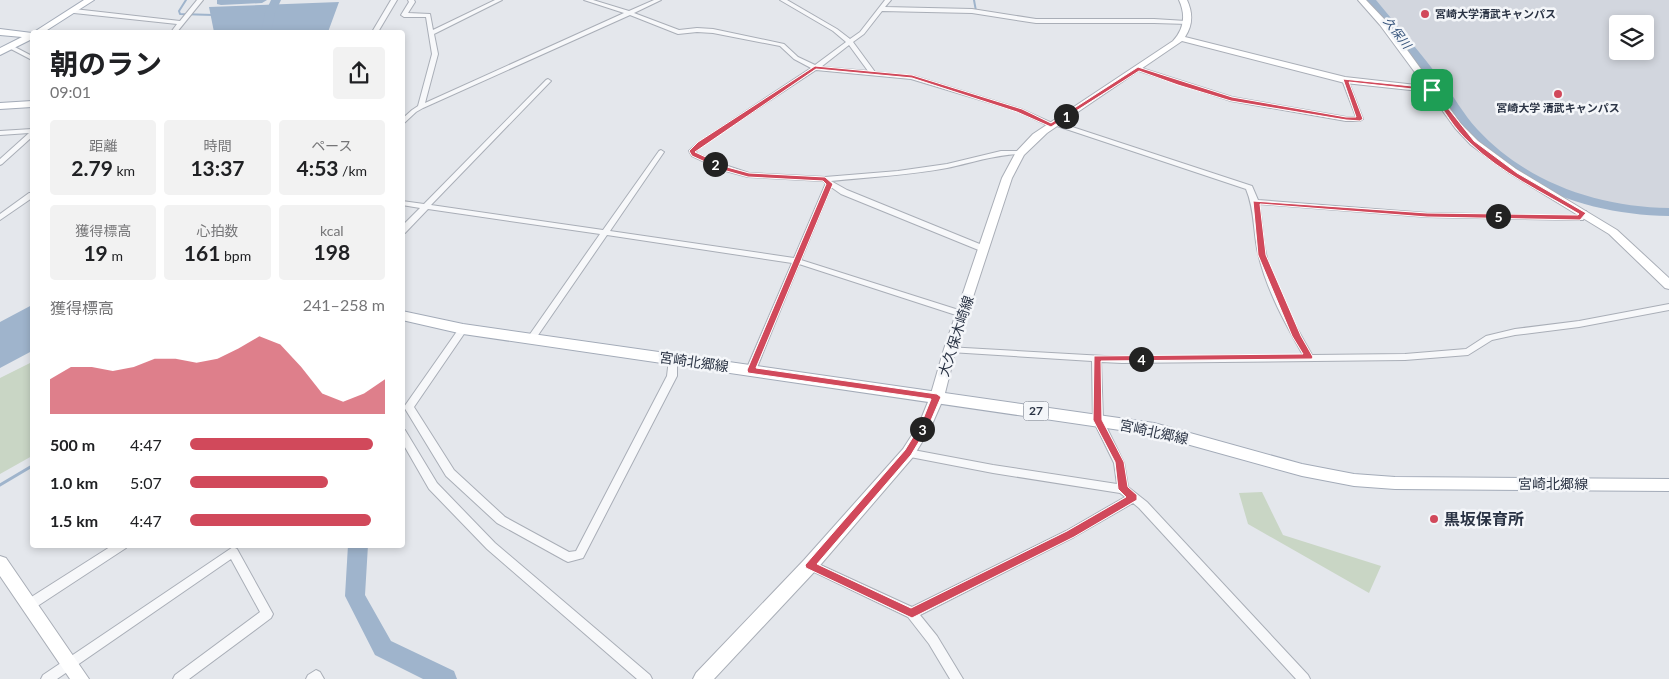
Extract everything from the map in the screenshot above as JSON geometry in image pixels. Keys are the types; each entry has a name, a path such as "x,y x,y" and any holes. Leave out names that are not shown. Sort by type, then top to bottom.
{"main road":[{"path":"42,30 74,12 90,0"},
{"path":"1183,0 1188,12 1181,38 1346,80 1432,90"},
{"path":"1362,0 1383,23 1458,126 1472,142 1492,159 1536,187 1583,213 1630,246 1669,285"},
{"path":"0,32 30,36"},
{"path":"0,52 30,37"},
{"name":"大久保木崎線","path":"702,679 810,565 908,453 925,425 937,397 950,349 1007,178 1020,152 1035,137 1053,124 1169,49 1181,38"},
{"path":"0,106 30,104"},
{"name":"宮崎北郷線","path":"405,315 463,329 1154,429 1302,470 1354,480 1395,483 1669,485"},
{"path":"0,563 80,679"}],"street":[{"path":"176,30 200,0"},
{"path":"376,30 394,0"},
{"path":"411,0 412,2 404,15 428,15 432,33 434,61 421,107"},
{"path":"432,33 498,0"},
{"path":"587,0 630,13 678,32 713,31 782,45 796,58 815,68 912,77 1019,110 1053,124 1249,188 1256,202 1262,255 1296,336 1309,357"},
{"path":"405,120 421,107 658,0"},
{"path":"784,0 836,30 850,42 872,72"},
{"path":"888,0 862,33 815,68 700,144 692,151 694,155 748,175 827,182 946,166 1002,153 1020,152"},
{"path":"882,9 972,11 1036,21 1167,21 1186,23"},
{"path":"74,12 182,23"},
{"path":"11,47 30,57"},
{"path":"1138,69 1231,99 1346,119 1360,119 1346,80"},
{"path":"405,228 548,81"},
{"path":"0,133 30,133"},
{"path":"0,163 30,135"},
{"path":"531,339 661,152"},
{"path":"827,182 984,249"},
{"path":"751,370 797,261 827,182"},
{"path":"0,218 30,196"},
{"path":"1256,202 1427,215 1580,218 1583,213"},
{"path":"405,203 797,261 962,314"},
{"path":"950,349 1122,360 1405,357 1468,352 1489,338 1515,332 1579,324 1669,307"},
{"path":"463,329 409,407 450,473 501,520 568,557 579,554 672,376 673,359"},
{"path":"1096,358 1098,420 1119,462 1123,489"},
{"path":"405,438 433,486 491,546 646,679"},
{"path":"908,453 993,469 1123,489 1134,497 1304,679"},
{"path":"912,613 1070,534 1134,497"},
{"path":"29,605 117,548"},
{"path":"47,679 233,552 267,614 179,679"},
{"path":"810,565 912,613 933,640 957,679"},
{"path":"312,679 316,676 318,679"}],"shaded area":[{"name":"宮崎大学 清武キャンパス","path":"1372,0 1669,0 1669,208 1619,208 1587,202 1550,186 1521,168 1480,137"}],"green space":[{"path":"30,363 30,457 0,474 0,378"},
{"path":"1262,492 1283,535 1381,566 1369,593 1248,524 1239,493"}],"water":[{"path":"339,2 329,30 214,30 209,7"},
{"path":"30,306 30,352 0,368 0,322"}],"waterway":[{"path":"186,0 179,11 180,14 213,15"},
{"path":"223,0 221,2 262,0"},
{"path":"266,30 270,13 276,0"},
{"path":"974,0 976,11"},
{"name":"久保川","path":"1371,0 1438,83 1473,132 1520,171 1543,184 1591,203 1617,209 1669,212"},
{"path":"0,485 30,467"},
{"path":"358,548 355,596 383,648 446,679"}],"place":[{"name":"宮崎大学清武キャンパス","path":"1425,14"},
{"name":"宮崎大学 清武キャンパス","path":"1558,94"},
{"name":"黒坂保育所","path":"1434,519"}],"route":[{"path":"815,68 912,77 1019,110 1051,125 1138,69 1231,99 1346,119 1360,119 1346,80 1383,86 1432,90 1472,142 1492,159 1515,174 1583,213 1580,218 1376,213 1256,202 1262,255 1296,336 1309,357 1122,360 1096,358 1098,420 1119,462 1123,489 1134,497 1070,534 912,613 810,565 908,453 925,425 937,397 751,370 829,184 825,179 748,175 725,168 694,155 692,151 700,144 815,68"}]}
